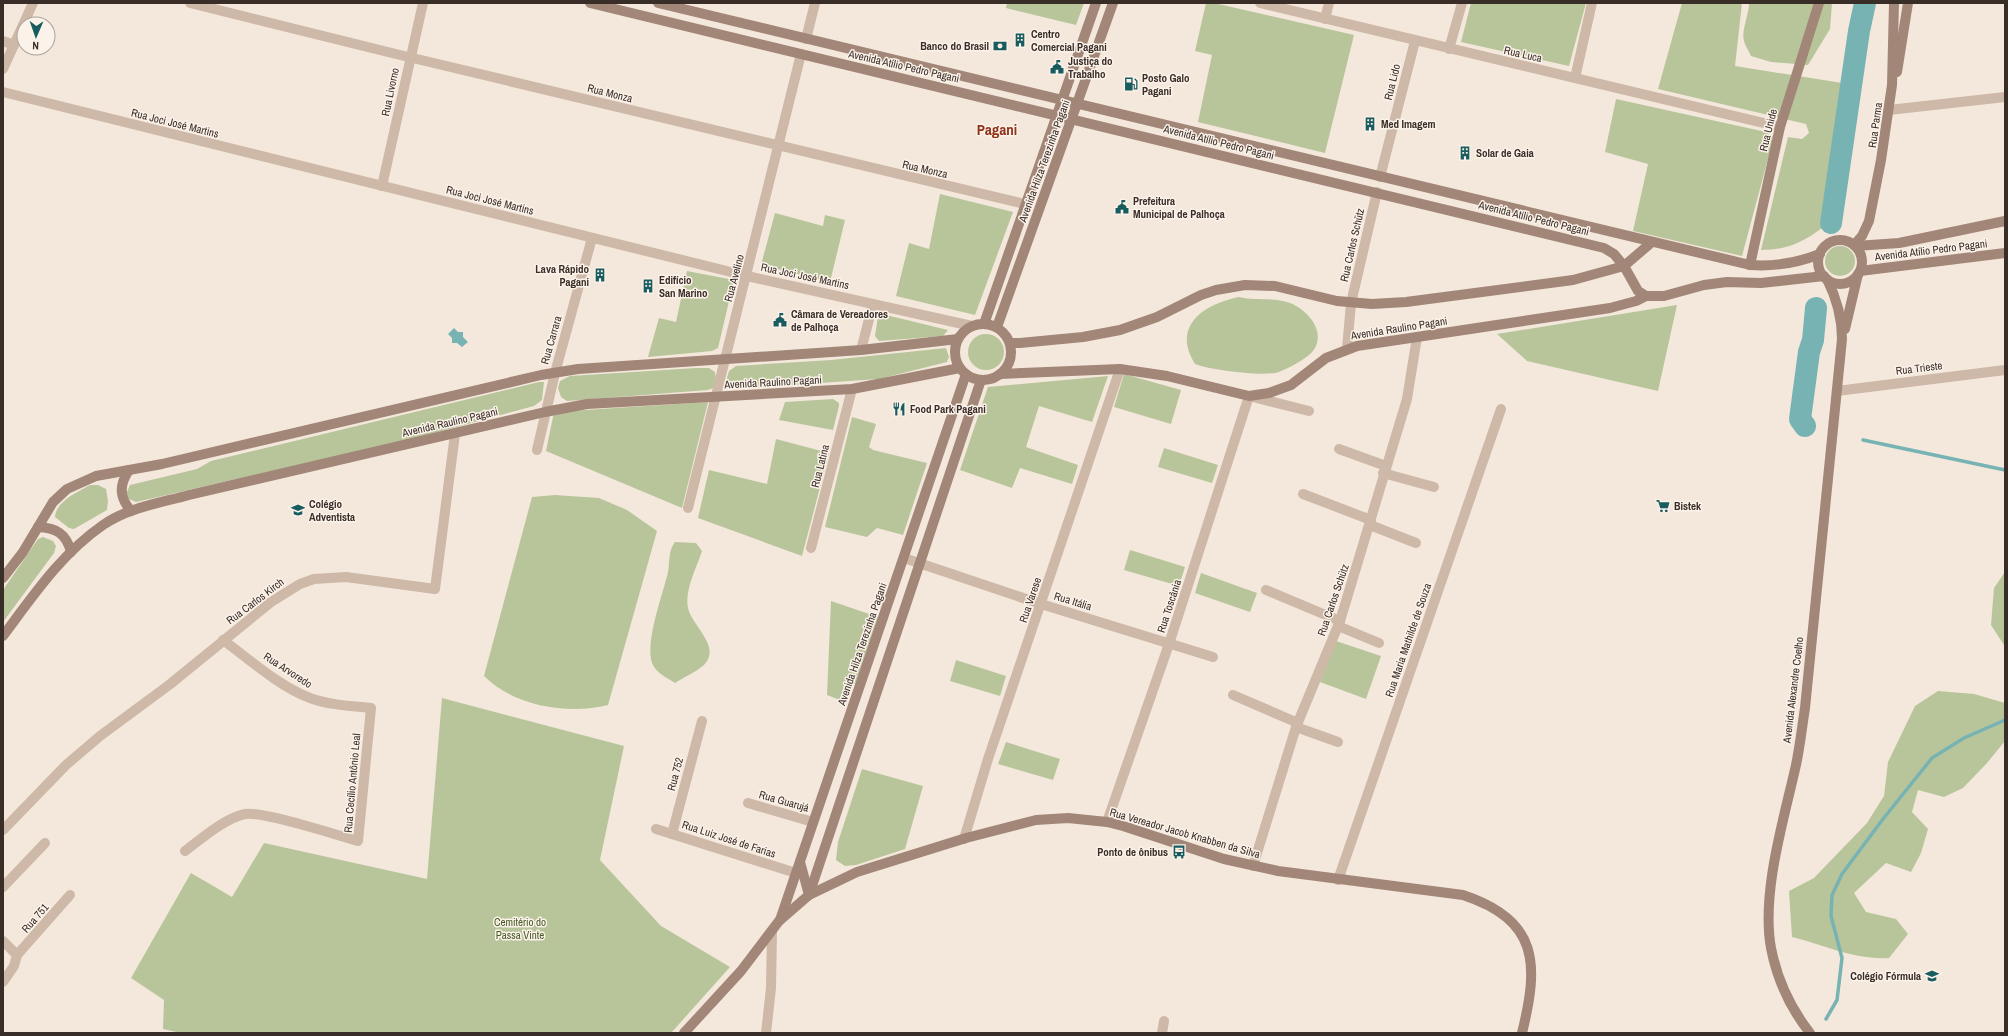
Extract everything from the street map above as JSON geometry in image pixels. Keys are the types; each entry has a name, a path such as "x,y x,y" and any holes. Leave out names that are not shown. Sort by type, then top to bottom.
{"main road":[{"name":"Avenida Atílio Pedro Pagani","path":"590,3 1056,114 1604,248 1614,254 1624,266 1638,290 1646,296"},
{"name":"Avenida Atílio Pedro Pagani","path":"658,3 1750,265 1781,265 1802,261 1820,254"},
{"name":"Avenida Hilza Terezinha Pagani","path":"984,324 1024,204 1096,3"},
{"name":"Avenida Hilza Terezinha Pagani","path":"997,327 1113,3"},
{"name":"Rua Unide","path":"1750,265 1780,127 1819,3"},
{"name":"Rua Parma","path":"1855,246 1862,236 1869,221 1889,110 1892,85 1894,3"},
{"path":"1892,85 1899,61 1908,3"},
{"name":"Avenida Atílio Pedro Pagani","path":"1855,246 1899,243 2005,221"},
{"path":"1646,296 1664,296 1692,287 1727,282 1761,283 1826,277 1840,283 1847,282 1859,273 1862,258 1855,246 1848,241 1838,240 1829,243 1820,254 1819,265 1826,277"},
{"path":"1010,343 1083,337 1120,330 1157,317 1202,294 1245,285 1275,286 1351,303 1406,302 1573,280 1624,266 1652,242"},
{"name":"Avenida Atílio Pedro Pagani","path":"1859,273 2005,253"},
{"name":"Avenida Alexandre Coelho","path":"1842,339 1859,273"},
{"name":"Avenida Alexandre Coelho","path":"1810,1033 1788,999 1777,972 1771,947 1770,910 1774,863 1796,763 1804,716 1842,339 1842,323 1836,297 1826,277"},
{"name":"Avenida Raulino Pagani","path":"1000,374 1120,369 1167,376 1249,396 1269,393 1291,385 1326,358 1347,349 1610,308 1636,301 1646,296"},
{"path":"984,324 997,327 1006,336 1010,343 1011,356 1009,363 1000,374 994,378 981,380 963,371 955,352 958,339 967,329 972,326 984,324"},
{"path":"3,578 23,552 53,502 67,489 96,476 129,470 555,373 600,366 861,350 958,339"},
{"name":"Avenida Hilza Terezinha Pagani","path":"779,921 904,558 963,371"},
{"name":"Avenida Raulino Pagani","path":"3,636 47,577 71,552 103,525 130,511 189,494 455,434 545,412 617,401 852,389 963,371"},
{"path":"809,895 921,564 981,380"},
{"path":"129,470 122,480 120,491 123,502 130,511"},
{"path":"38,527 50,527 61,532 68,540 71,552"},
{"name":"Rua Vereador Jacob Knabben da Silva","path":"779,921 809,895 857,872 964,839 1036,820 1068,818 1107,822 1224,859 1253,866 1307,876 1463,895 1488,904 1512,921 1530,952 1532,969 1530,1003 1522,1033"},
{"path":"800,862 809,895"},
{"path":"684,1033 741,972 779,921"}],"street":[{"path":"3,69 33,3"},
{"name":"Rua Monza","path":"190,3 1024,204"},
{"name":"Rua Livorno","path":"382,186 409,57 423,3"},
{"path":"806,38 815,3"},
{"name":"Rua Luca","path":"1260,3 1780,127"},
{"path":"1325,18 1328,3"},
{"path":"1450,49 1462,3"},
{"path":"1575,78 1592,3"},
{"name":"Rua Lido","path":"1380,177 1415,40"},
{"path":"3,41 14,45"},
{"name":"Rua Avelino","path":"688,508 717,397 724,359 747,276 801,54"},
{"name":"Rua Joci José Martins","path":"3,92 747,276 972,326"},
{"path":"1889,110 2005,97"},
{"name":"Rua Carlos Schütz","path":"1347,349 1351,303 1377,192"},
{"name":"Rua Carrara","path":"537,450 555,373 592,238"},
{"path":"861,350 873,304"},
{"name":"Rua Carlos Schütz","path":"1253,866 1297,725 1339,623 1406,399 1417,337"},
{"name":"Rua Varese","path":"964,839 988,759 1120,369"},
{"name":"Rua Trieste","path":"1837,390 2005,370"},
{"name":"Rua Latina","path":"811,548 852,389"},
{"path":"1249,396 1309,411"},
{"name":"Rua Toscânia","path":"1107,822 1169,644 1249,396"},
{"name":"Rua Maria Mathilde de Souza","path":"1338,880 1501,409"},
{"name":"Rua Carlos Kirch","path":"3,830 66,765 100,736 164,690 271,602 300,584 314,579 346,577 435,589 455,434"},
{"path":"1339,449 1385,469 1434,487"},
{"path":"1303,494 1416,543"},
{"name":"Rua Itália","path":"904,558 1041,604 1213,657"},
{"path":"1266,590 1379,643"},
{"name":"Rua Arvoredo","path":"223,640 278,679 309,698 334,704 371,708"},
{"path":"1233,694 1297,725 1338,742"},
{"name":"Rua Cecílio Antônio Leal","path":"185,850 228,821 246,814 266,816 358,841 371,708"},
{"name":"Rua 752","path":"672,834 702,721"},
{"name":"Rua Guarujá","path":"748,803 813,822"},
{"name":"Rua Luiz José de Farias","path":"656,829 796,873"},
{"path":"3,887 45,843"},
{"name":"Rua 751","path":"3,982 14,966 18,955 70,896"},
{"path":"766,1033 771,988 772,931"},
{"path":"3,941 18,955"},
{"path":"1162,1033 1164,1021"}],"green space":[{"path":"1007,3 1084,3 1076,25 1006,8"},
{"path":"1206,3 1214,3 1354,35 1325,153 1198,122 1212,55 1195,51"},
{"path":"1471,3 1586,3 1569,66 1461,42"},
{"path":"1682,3 1742,3 1735,66 1842,83 1822,228 1801,242 1778,249 1761,250 1788,137 1802,139 1809,133 1806,124 1658,89"},
{"path":"1749,3 1832,3 1830,29 1808,65 1771,62 1751,56 1745,45 1743,37"},
{"path":"1616,99 1766,132 1773,136 1742,256 1633,231 1648,164 1605,152"},
{"path":"940,194 1013,212 975,315 896,296 909,243 929,249"},
{"path":"775,213 823,226 825,215 845,220 830,282 761,265"},
{"path":"1840,246 1846,247 1854,255 1854,267 1846,275 1840,276 1834,275 1826,267 1825,261 1826,255 1834,247"},
{"path":"687,271 734,280 718,348 712,351 648,357 659,318 676,322"},
{"path":"1239,297 1284,301 1297,306 1309,316 1317,329 1317,344 1313,351 1307,357 1292,366 1279,372 1272,373 1262,374 1237,372 1195,364 1189,350 1187,338 1189,328 1203,311 1226,300"},
{"path":"1677,305 1658,391 1527,361 1497,334"},
{"path":"882,314 948,330 943,336 879,341 875,336 878,316"},
{"path":"986,334 996,337 1001,342 1004,352 1001,362 996,367 986,370 976,367 971,362 968,352 971,342 976,337"},
{"path":"946,348 949,357 947,362 879,379 748,388 736,387 729,383 727,378 729,371 736,366 831,360"},
{"path":"709,368 715,372 716,381 713,388 708,390 567,401 561,397 558,388 560,381 570,376"},
{"path":"1124,374 1181,390 1171,424 1114,407"},
{"path":"1108,376 1092,422 1039,406 1026,447 1078,465 1072,484 1020,468 1012,488 960,470 988,387"},
{"path":"544,382 542,400 534,406 412,439 136,502 129,499 126,494 130,485 197,469 211,461"},
{"path":"833,399 839,403 839,406 833,430 779,420 785,402"},
{"path":"708,402 682,508 546,451 554,412"},
{"path":"852,417 876,424 869,447 873,450 927,463 903,535 877,528 867,537 825,527"},
{"path":"776,439 829,453 802,556 698,518 709,470 767,484"},
{"path":"1164,448 1218,465 1212,483 1158,467"},
{"path":"90,485 98,485 106,489 108,501 107,510 74,529 69,528 55,517 56,511 68,498"},
{"path":"555,495 599,498 627,510 657,531 608,705 576,709 542,706 510,695 484,676 532,497"},
{"path":"43,537 53,541 56,546 54,553 3,622 3,590 38,539"},
{"path":"675,542 696,543 702,551 692,579 687,601 691,615 704,636 710,651 709,658 704,665 675,683 656,670 652,663 650,654 653,630 668,572 670,553"},
{"path":"1130,550 1185,567 1179,586 1124,570"},
{"path":"2005,572 2004,645 1991,625 1994,588"},
{"path":"1201,573 1257,593 1250,612 1195,593"},
{"path":"831,601 878,617 855,684 845,682 840,700 827,695"},
{"path":"1336,641 1381,656 1366,699 1320,682"},
{"path":"956,660 1006,676 1000,696 950,681"},
{"path":"1938,691 1974,694 2005,703 2005,741 1987,763 1963,788 1944,797 1918,790 1912,812 1928,829 1921,853 1911,872 1886,863 1854,893 1866,912 1896,919 1908,934 1889,958 1864,957 1792,937 1789,891 1814,878 1867,823 1884,796 1888,762 1915,706"},
{"name":"Cemitério do Passa Vinte","path":"442,698 624,746 600,860 661,926 730,967 671,1033 181,1033 163,1029 164,1000 131,978 191,873 232,897 264,843 427,879"},
{"path":"1006,742 1060,759 1053,780 998,764"},
{"path":"862,769 923,786 905,849 856,865 845,866 836,860 838,842"}],"water":[{"path":"454,328 458,332 463,332 463,337 468,342 462,347 457,343 452,343 452,338 448,334"}],"waterway":[{"path":"1831,223 1859,31 1865,3"},
{"path":"1805,426 1800,419 1809,352 1813,340 1816,308"},
{"path":"1863,440 2005,470"},
{"path":"1826,1019 1837,1000 1842,958 1831,916 1832,895 1842,874 1883,819 1932,758 1964,738 2005,720"}],"place":[{"name":"Centro Comercial Pagani","path":"1020,40"},
{"name":"Banco do Brasil","path":"1000,46"},
{"name":"Justiça do Trabalho","path":"1057,67"},
{"name":"Posto Galo Pagani","path":"1131,84"},
{"name":"Med Imagem","path":"1370,124"},
{"name":"Solar de Gaia","path":"1465,153"},
{"name":"Prefeitura Municipal de Palhoça","path":"1122,207"},
{"name":"Lava Rápido Pagani","path":"600,275"},
{"name":"Edifício San Marino","path":"648,286"},
{"name":"Câmara de Vereadores de Palhoça","path":"780,320"},
{"name":"Food Park Pagani","path":"899,409"},
{"name":"Bistek","path":"1663,506"},
{"name":"Colégio Adventista","path":"298,510"},
{"name":"Ponto de ônibus","path":"1179,852"},
{"name":"Colégio Fórmula","path":"1932,976"}],"district":[{"name":"Pagani","path":"997,130"}]}
